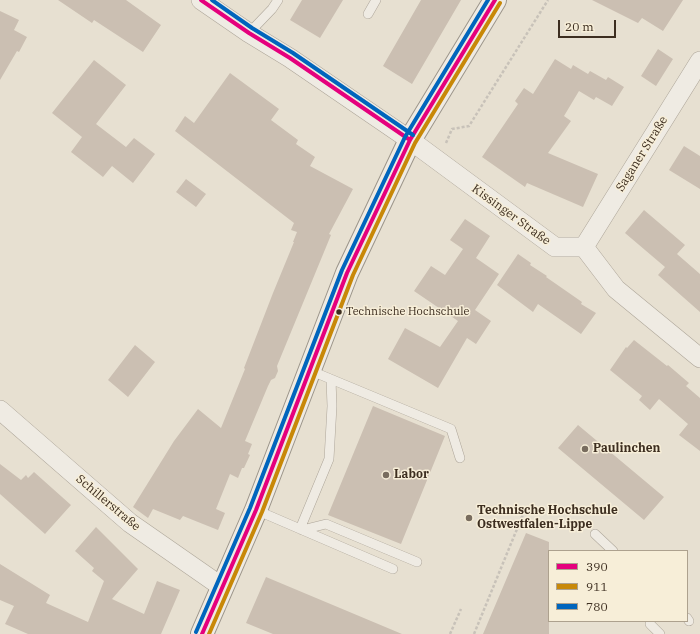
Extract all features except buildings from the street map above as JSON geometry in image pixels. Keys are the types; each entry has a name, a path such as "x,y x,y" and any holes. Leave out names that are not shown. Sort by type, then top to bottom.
{"main road":[{"path":"202,634 256,510 347,273 410,140 495,0"}],"street":[{"name":"Kissinger Straße","path":"201,0 249,33 290,58 410,140 555,247 584,247"},
{"name":"Saganer Straße","path":"584,247 700,61"},
{"path":"584,247 616,289 700,358"},
{"name":"Schillerstraße","path":"0,410 130,523 222,587"}],"lane":[{"path":"249,33 272,9 278,0"},
{"path":"368,14 376,0"},
{"path":"309,370 451,429 460,458"},
{"path":"301,529 329,459 332,380"},
{"path":"256,510 393,569"},
{"path":"301,529 326,524 417,562"},
{"path":"594,534 613,550"},
{"path":"650,624 660,634"}],"path":[{"path":"439,162 452,129 468,126 548,0"},
{"path":"474,634 526,507"},
{"path":"450,634 461,609"}],"transit line":[{"name":"390","path":"201,0 249,33 290,58 410,140"},
{"name":"780","path":"212,0 413,135"},
{"name":"780","path":"196,632 250,508 342,270 405,137 488,0"},
{"name":"390","path":"202,634 256,510 347,273 410,140 495,0"},
{"name":"911","path":"209,634 262,512 353,275 415,143 500,3"}],"place":[{"name":"Technische Hochschule","path":"339,312"},
{"name":"Paulinchen","path":"585,449"},
{"name":"Labor","path":"386,475"},
{"name":"Technische Hochschule Ostwestfalen-Lippe","path":"469,518"}]}
